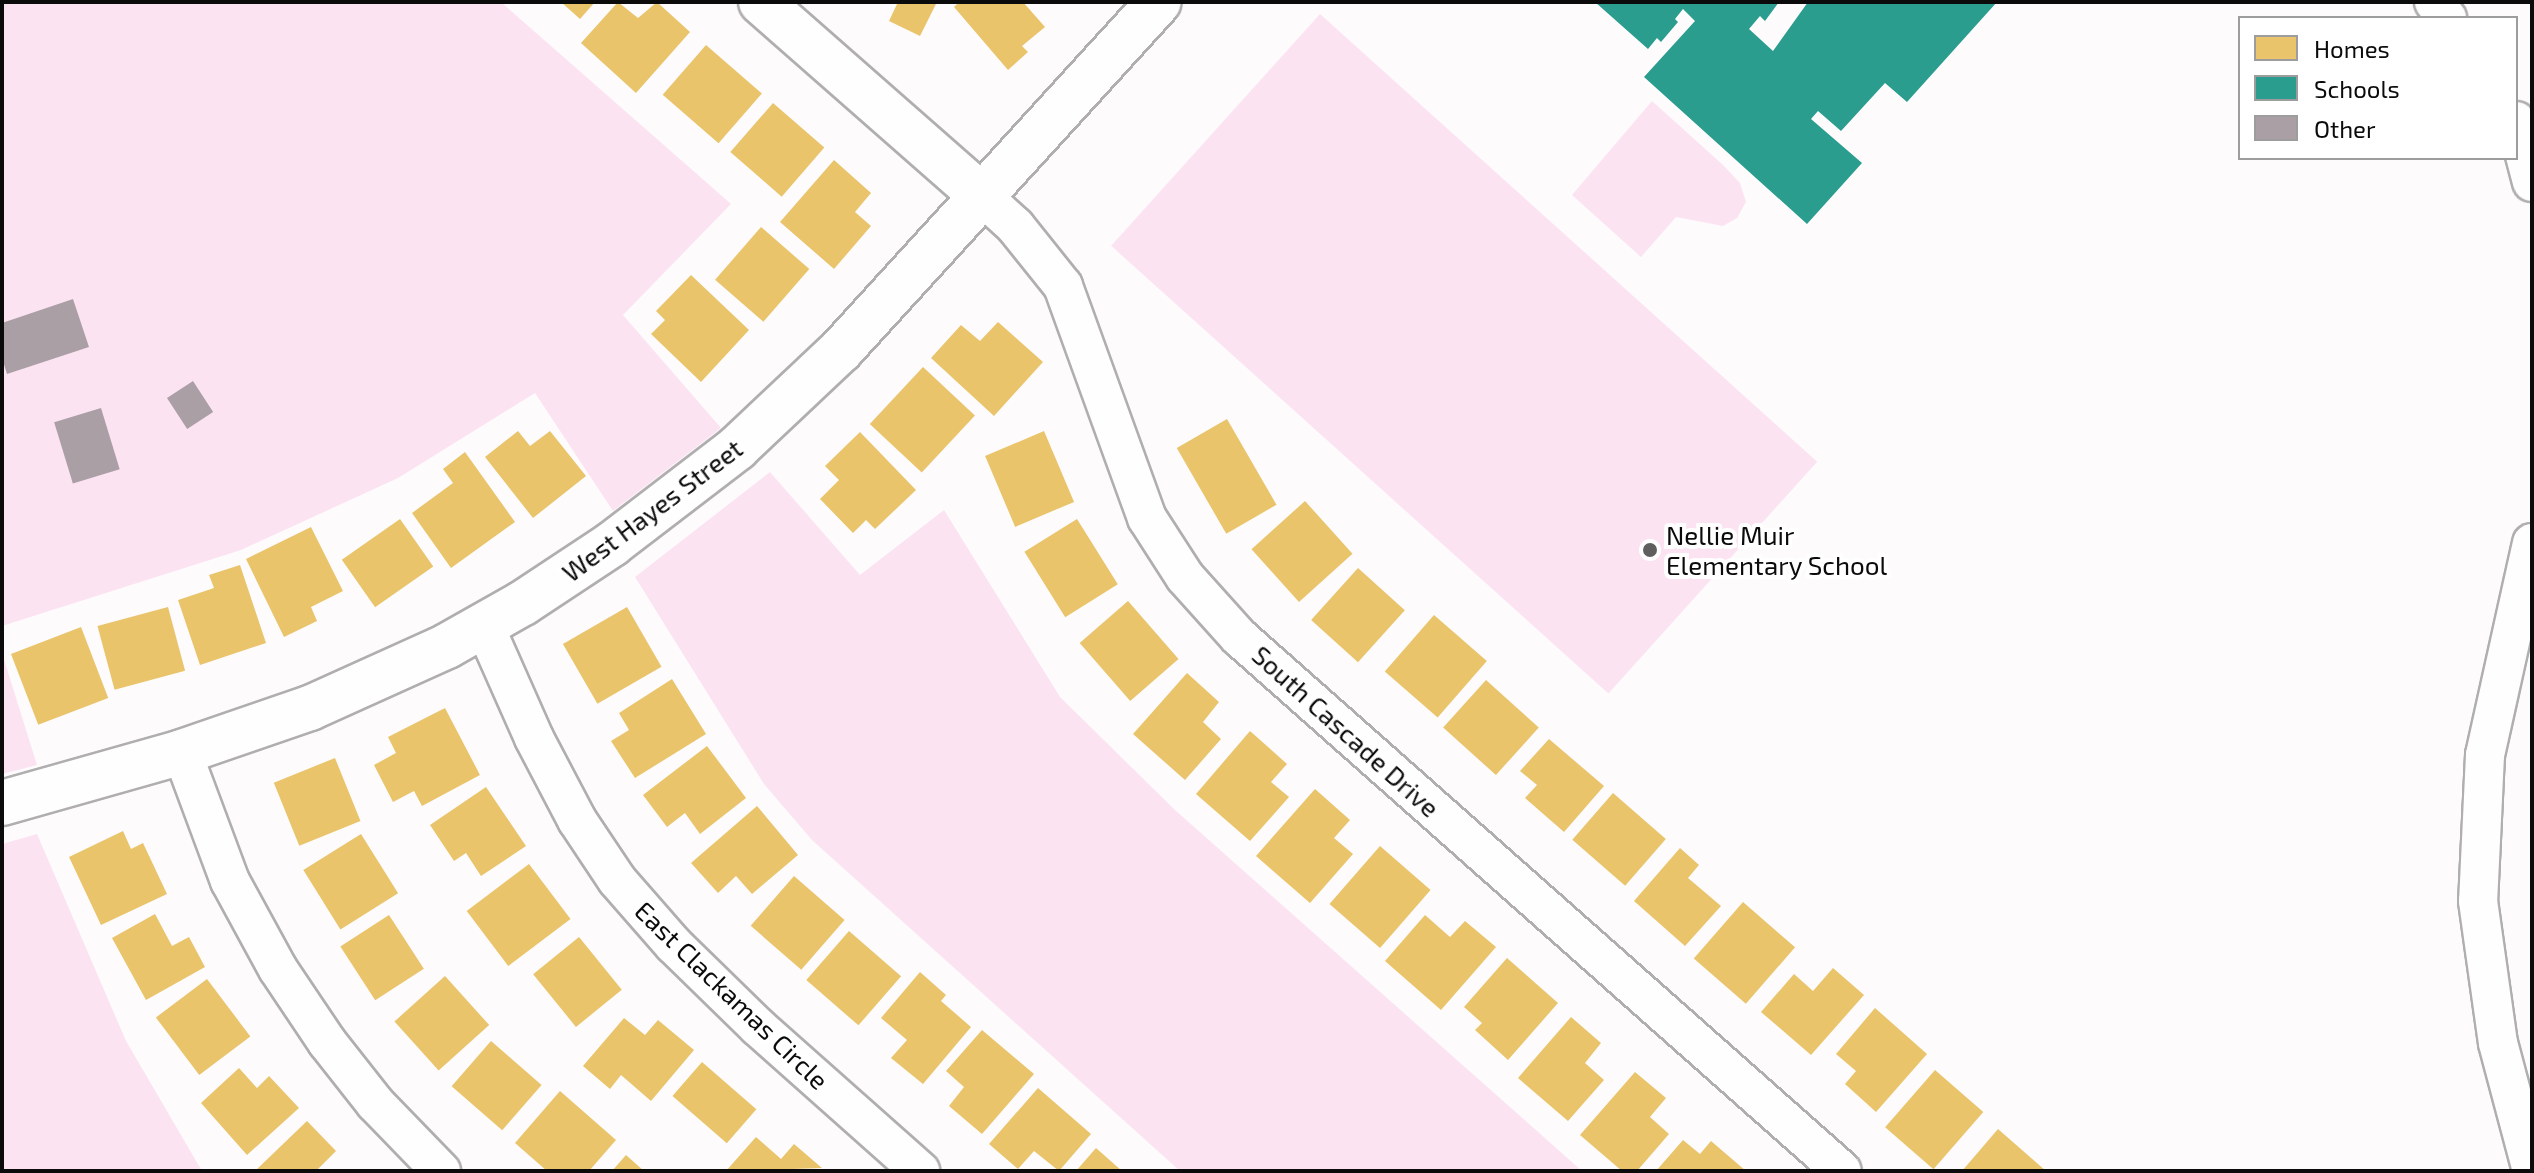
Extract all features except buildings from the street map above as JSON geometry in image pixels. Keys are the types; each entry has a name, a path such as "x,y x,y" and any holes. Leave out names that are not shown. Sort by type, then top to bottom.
{"street":[{"path":"761,2 982,196"},
{"name":"West Hayes Street","path":"2,803 182,752 310,708 484,625 625,536 737,448 841,350 1159,2"},
{"path":"2518,129 2532,182"},
{"name":"South Cascade Drive","path":"982,196 1015,226 1063,286 1147,518 1185,577 1239,637 1842,1171"},
{"path":"2532,543 2485,755 2478,901 2498,1043 2532,1171"},
{"name":"East Clackamas Circle","path":"484,625 534,738 577,820 617,880 674,945 758,1027 920,1171"},
{"path":"182,752 230,881 278,969 327,1042 375,1103 441,1171"}],"shaded area":[{"path":"2,2 501,2 731,204 623,315 721,428 613,511 535,393 398,478 241,550 2,626"},
{"path":"1320,14 1817,462 1608,694 1111,246"},
{"path":"1652,101 1740,183 1746,202 1737,218 1723,226 1676,217 1641,257 1572,195"},
{"path":"770,472 860,575 944,510 1060,697 1175,810 1582,1171 1180,1171 812,840 764,784 635,577"},
{"path":"2,653 37,765 2,774"},
{"path":"37,834 126,1041 202,1171 2,1171 2,844"}],"place":[{"name":"Nellie Muir Elementary School","path":"1650,550"}]}
